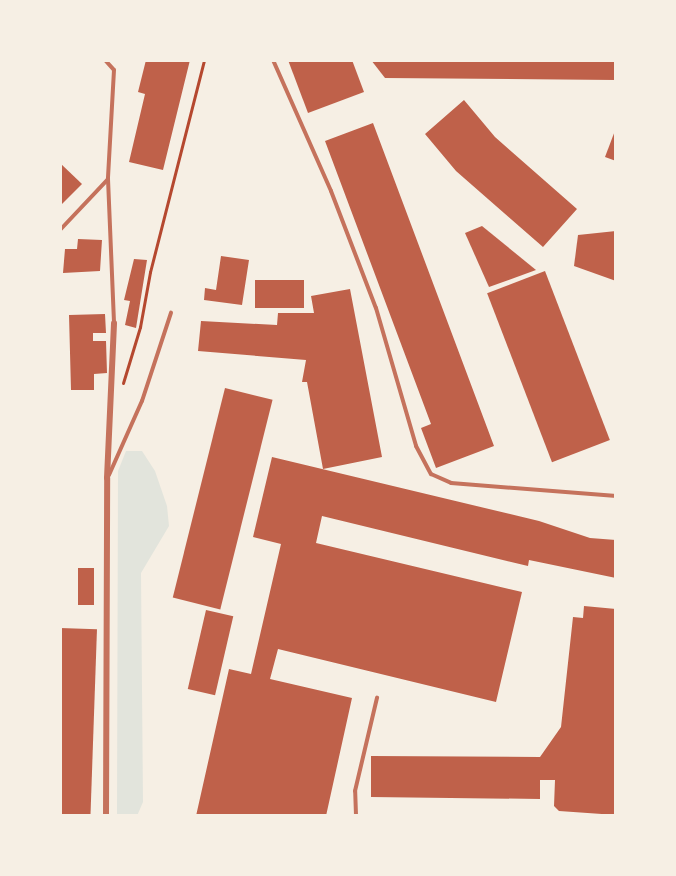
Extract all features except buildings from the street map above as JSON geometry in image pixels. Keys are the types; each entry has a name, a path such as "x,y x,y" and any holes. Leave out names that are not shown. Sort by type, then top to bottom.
{"street":[{"path":"106,816 107,478 114,323"}],"lane":[{"path":"105,60 114,70 108,178 114,323"},
{"path":"273,60 368,287 416,446 431,474 451,483 616,496"},
{"path":"60,230 108,178"},
{"path":"107,478 142,400 171,313"},
{"path":"377,698 355,791 356,816 546,816"}],"path":[{"path":"112,402 121,390 140,327 150,272 204,60"}],"shaded area":[{"path":"126,451 142,451 155,471 167,506 169,526 141,573 143,802 137,816 117,816 118,471"}]}
